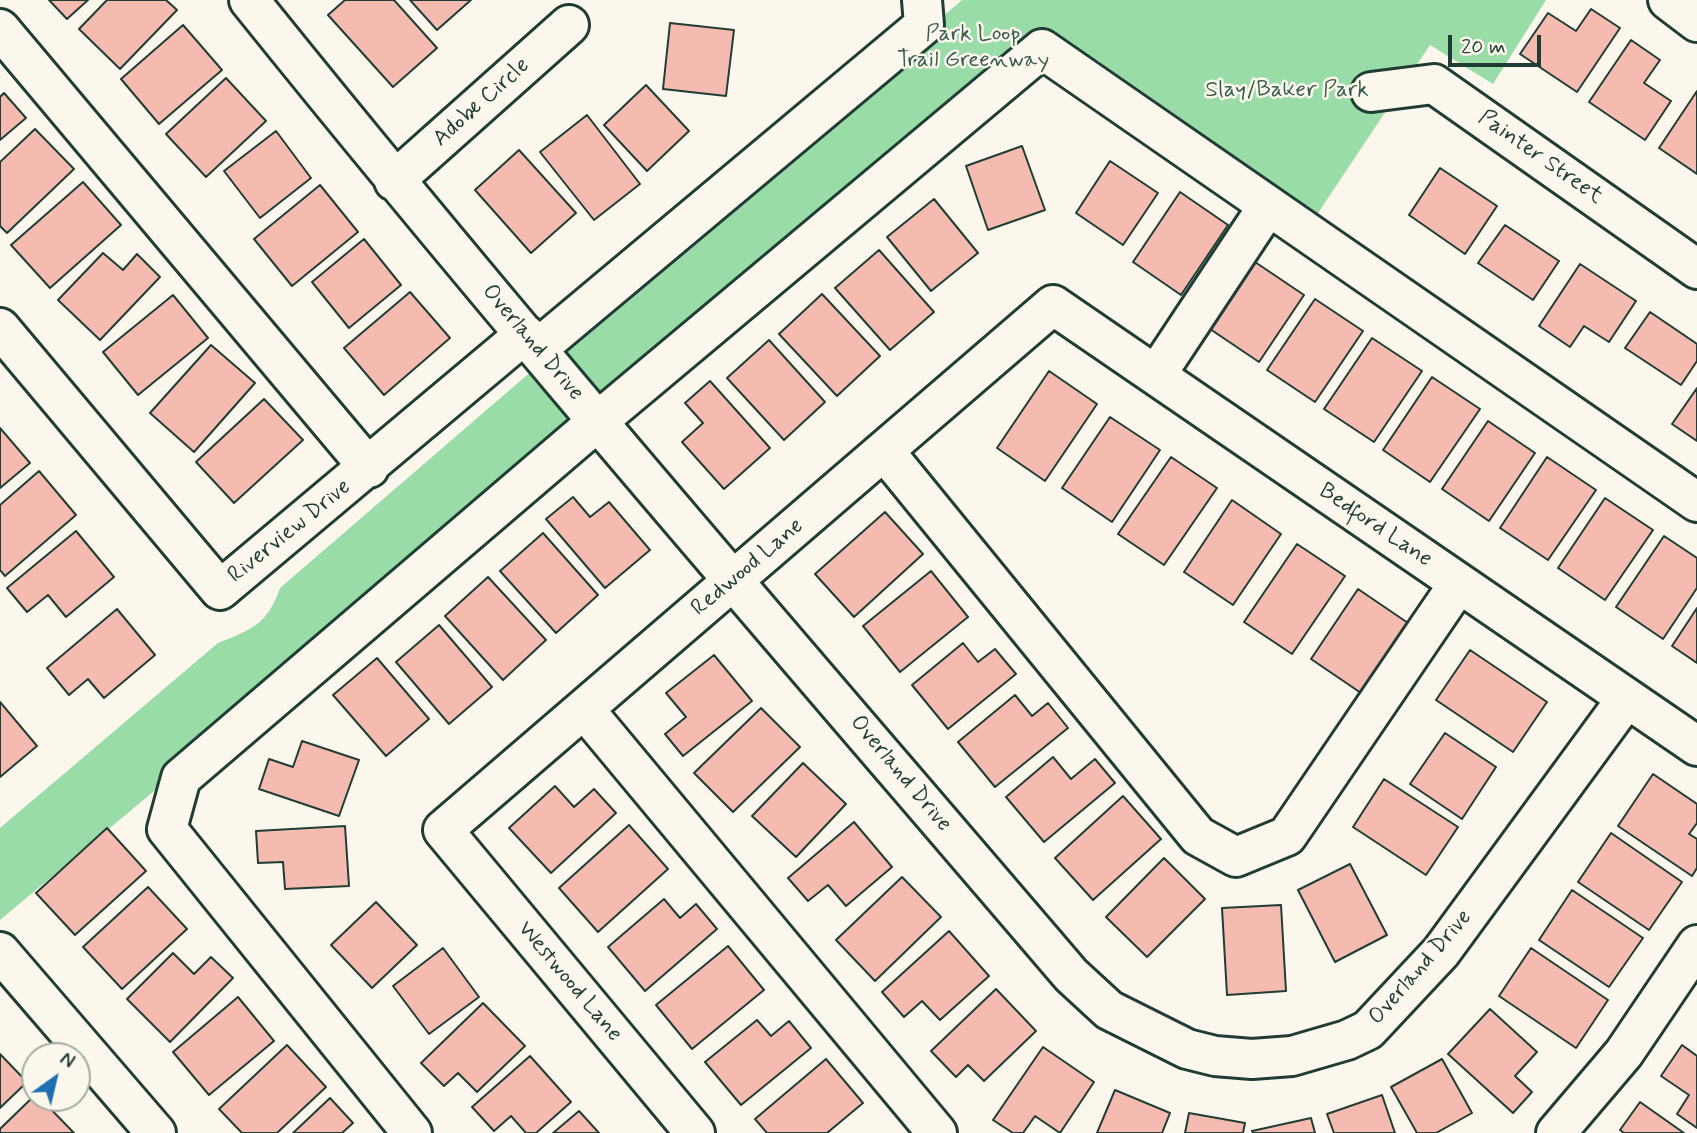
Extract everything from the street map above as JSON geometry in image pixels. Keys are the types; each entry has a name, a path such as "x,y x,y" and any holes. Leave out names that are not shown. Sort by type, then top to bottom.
{"street":[{"name":"Overland Drive","path":"249,0 394,181 598,421 1071,975 1109,1010 1187,1049 1214,1056 1252,1059 1292,1056 1347,1040 1368,1030 1441,952 1627,698"},
{"name":"Riverview Drive","path":"0,328 220,590 924,25 922,0"},
{"path":"1668,0 1697,22"},
{"name":"Adobe Circle","path":"394,181 569,25"},
{"path":"0,29 369,468"},
{"path":"412,1133 167,829 181,778 598,421 1042,49 1697,502"},
{"name":"Painter Street","path":"1371,92 1434,83 1697,269"},
{"path":"1156,375 1268,206"},
{"name":"Bedford Lane","path":"1053,305 1697,746"},
{"name":"Redwood Lane","path":"443,830 1053,305"},
{"path":"885,452 1198,836 1236,857 1287,836 1459,583"},
{"path":"584,709 937,1133"},
{"name":"Westwood Lane","path":"443,830 695,1133"},
{"path":"1556,1133 1624,1052 1697,945"},
{"path":"2,958 156,1133"}],"green space":[{"name":"Park Loop Trail Greenway","path":"962,0 1546,0 1493,84 1430,45 1314,219 1049,42 0,920 0,828 218,643 240,634 264,618 280,588"}],"building":[{"path":"49,0 88,0 67,19"},
{"path":"107,0 166,0 177,10 120,69 79,29"},
{"path":"345,0 394,0 437,48 393,87 328,15"},
{"path":"410,0 471,0 437,30"},
{"path":"1591,9 1620,28 1577,92 1520,54 1548,13 1576,31"},
{"path":"670,23 734,30 726,96 663,89"},
{"path":"183,25 222,70 159,124 121,79"},
{"path":"1631,40 1660,60 1644,83 1671,101 1645,140 1589,102"},
{"path":"226,78 266,121 206,177 166,134"},
{"path":"646,85 689,131 647,171 604,125"},
{"path":"1697,91 1697,174 1659,148"},
{"path":"4,93 26,118 0,140 0,97"},
{"path":"587,115 640,184 594,220 540,152"},
{"path":"35,129 74,169 7,233 0,226 0,162"},
{"path":"276,131 311,178 260,218 224,171"},
{"path":"1022,146 1045,210 988,230 966,166"},
{"path":"519,150 576,213 531,253 475,190"},
{"path":"1110,161 1158,193 1123,245 1076,213"},
{"path":"1440,168 1497,206 1465,254 1409,215"},
{"path":"83,182 121,225 50,288 11,245"},
{"path":"320,185 358,232 292,286 254,239"},
{"path":"1180,192 1228,225 1181,295 1133,262"},
{"path":"934,199 978,253 931,291 887,237"},
{"path":"1505,225 1559,261 1533,300 1478,263"},
{"path":"364,239 401,285 349,328 312,282"},
{"path":"879,250 934,312 890,350 835,288"},
{"path":"103,253 123,270 137,254 160,277 100,340 58,300"},
{"path":"1255,262 1304,295 1259,362 1210,329"},
{"path":"1580,264 1636,301 1609,342 1584,326 1570,347 1539,326"},
{"path":"410,292 450,338 384,395 344,348"},
{"path":"822,294 880,356 837,396 779,334"},
{"path":"173,295 208,338 138,395 103,352"},
{"path":"1315,299 1363,331 1315,402 1267,370"},
{"path":"1650,312 1697,344 1697,361 1681,385 1625,348"},
{"path":"1372,338 1422,371 1374,442 1324,409"},
{"path":"769,340 825,402 784,440 727,378"},
{"path":"211,345 255,383 194,452 150,413"},
{"path":"1049,371 1097,404 1045,481 997,448"},
{"path":"1432,377 1480,409 1430,482 1383,450"},
{"path":"710,381 770,448 724,489 682,442 703,423 685,403"},
{"path":"1697,388 1697,441 1672,424"},
{"path":"264,399 303,440 234,503 196,462"},
{"path":"1110,417 1160,450 1112,522 1062,488"},
{"path":"1488,421 1535,453 1489,521 1442,489"},
{"path":"0,428 30,463 0,488"},
{"path":"1171,457 1217,488 1164,565 1118,534"},
{"path":"1547,457 1596,490 1548,560 1500,528"},
{"path":"39,471 76,515 5,576 0,570 0,505"},
{"path":"573,497 590,517 609,502 650,550 605,588 546,519"},
{"path":"1605,498 1653,530 1605,600 1558,568"},
{"path":"1232,500 1281,534 1233,605 1184,572"},
{"path":"885,512 923,554 854,617 815,574"},
{"path":"76,531 114,577 66,617 48,595 27,612 7,588"},
{"path":"543,533 598,595 556,633 500,571"},
{"path":"1664,536 1697,558 1697,588 1663,639 1616,607"},
{"path":"1297,544 1345,576 1292,654 1244,622"},
{"path":"931,571 968,617 900,672 863,626"},
{"path":"488,577 546,640 503,680 445,616"},
{"path":"1358,589 1408,623 1361,693 1311,659"},
{"path":"1697,608 1697,663 1672,646"},
{"path":"117,609 155,655 104,698 88,679 69,695 47,668"},
{"path":"439,625 492,687 449,724 396,662"},
{"path":"963,643 978,662 995,649 1016,674 948,729 912,685"},
{"path":"1470,650 1547,702 1513,752 1436,700"},
{"path":"714,655 752,701 683,756 665,734 686,717 666,693"},
{"path":"377,658 429,719 386,756 333,695"},
{"path":"1015,695 1032,716 1048,703 1068,728 995,787 958,742"},
{"path":"0,702 37,746 0,777"},
{"path":"761,708 800,747 733,812 694,773"},
{"path":"1445,733 1496,767 1462,819 1410,784"},
{"path":"302,741 359,760 339,816 259,789 269,759 293,767"},
{"path":"1053,757 1071,779 1095,759 1115,783 1044,842 1006,797"},
{"path":"803,763 846,804 796,857 752,816"},
{"path":"1653,774 1697,804 1697,823 1689,834 1697,839 1697,868 1692,876 1618,826"},
{"path":"1384,779 1458,827 1426,875 1353,827"},
{"path":"555,786 574,807 594,789 616,813 551,873 509,828"},
{"path":"1123,796 1161,839 1093,900 1055,858"},
{"path":"854,822 892,867 846,906 828,885 808,901 788,878"},
{"path":"629,825 668,869 598,932 559,888"},
{"path":"345,826 349,886 285,889 283,862 258,863 256,831"},
{"path":"107,828 146,871 75,935 36,893"},
{"path":"1611,833 1682,882 1649,930 1578,882"},
{"path":"1164,858 1205,899 1147,957 1106,917"},
{"path":"1350,864 1387,935 1335,962 1298,890"},
{"path":"902,877 941,917 875,981 836,940"},
{"path":"148,887 187,929 122,989 83,947"},
{"path":"1572,890 1643,938 1609,987 1539,940"},
{"path":"664,899 680,918 696,904 717,929 645,991 608,947"},
{"path":"376,902 417,945 372,988 331,945"},
{"path":"1281,905 1286,991 1227,995 1222,908"},
{"path":"949,931 989,976 940,1020 922,1001 904,1017 882,992"},
{"path":"728,946 764,990 692,1049 656,1005"},
{"path":"443,948 479,997 429,1034 393,986"},
{"path":"1531,948 1608,1000 1576,1048 1499,996"},
{"path":"173,953 194,974 211,957 233,978 170,1042 127,999"},
{"path":"996,989 1036,1031 984,1081 968,1065 956,1077 931,1051"},
{"path":"238,997 274,1041 209,1095 173,1052"},
{"path":"483,1003 525,1046 477,1092 458,1073 444,1086 421,1063"},
{"path":"1490,1009 1537,1052 1515,1076 1532,1092 1513,1113 1448,1054"},
{"path":"757,1020 771,1036 789,1021 811,1048 741,1105 705,1062"},
{"path":"287,1045 326,1087 277,1133 242,1133 219,1109"},
{"path":"1682,1045 1697,1056 1697,1128 1677,1114 1689,1095 1661,1076"},
{"path":"1043,1047 1094,1082 1060,1133 1035,1116 1023,1133 1013,1133 993,1120"},
{"path":"0,1054 21,1076 21,1088 0,1108"},
{"path":"530,1056 571,1102 536,1133 526,1133 511,1116 494,1131 472,1107"},
{"path":"826,1059 863,1103 827,1133 767,1133 755,1119"},
{"path":"1442,1059 1472,1113 1436,1133 1417,1133 1391,1087"},
{"path":"1115,1090 1170,1113 1162,1133 1097,1133"},
{"path":"1382,1095 1395,1133 1334,1133 1327,1114"},
{"path":"330,1098 353,1123 342,1133 293,1133"},
{"path":"1640,1102 1684,1133 1624,1133 1620,1130"},
{"path":"21,1109 21,1112 54,1112 74,1133 0,1133 0,1129"},
{"path":"579,1111 599,1133 553,1133"},
{"path":"1189,1113 1245,1123 1243,1133 1185,1133"},
{"path":"1311,1118 1315,1133 1252,1131"}],"park label":[{"name":"Slay/Baker Park","path":"1287,91"}]}
